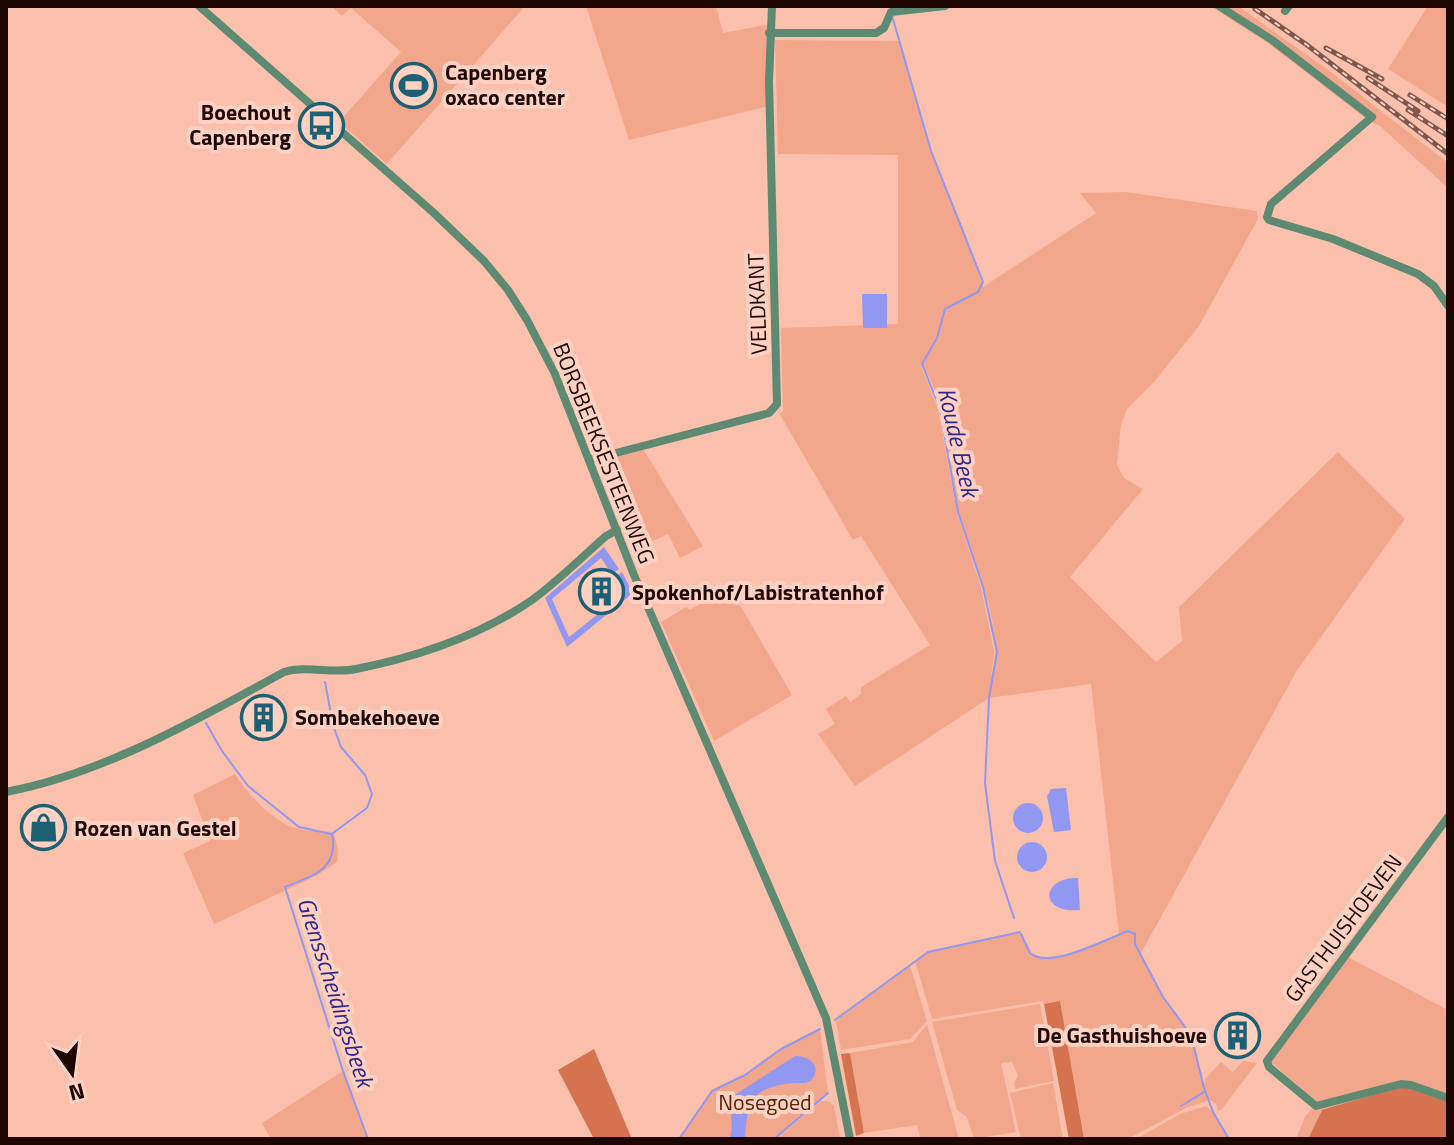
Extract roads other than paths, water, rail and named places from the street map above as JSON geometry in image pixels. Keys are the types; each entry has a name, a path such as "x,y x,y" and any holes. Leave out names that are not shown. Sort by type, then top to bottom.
{"street":[{"name":"BORSBEEKSESTEENWEG","path":"199,6 484,261 508,290 543,349 826,1018 850,1139"},
{"name":"VELDKANT","path":"589,460 769,413 777,404 769,33 772,6"},
{"path":"769,33 876,33 884,28 891,12 945,6"},
{"path":"1219,6 1272,40 1372,117 1271,204 1269,220 1333,239 1418,274 1434,286 1448,306"},
{"path":"6,792 50,782 161,738 284,672 357,669 410,655 484,628 532,600 617,530"},
{"name":"GASTHUISHOEVEN","path":"1448,817 1267,1061 1269,1067 1316,1106 1401,1084 1448,1098"}],"water":[{"path":"862,294 887,294 887,328 863,328"},
{"path":"604,547 619,569 612,574 601,558 552,599 569,637 626,592 615,577 622,572 633,593 567,647 545,598"},
{"path":"1066,788 1071,830 1054,832 1047,796 1051,789"},
{"path":"1028,803 1039,807 1043,818 1039,829 1028,833 1017,829 1013,818 1017,807"},
{"path":"1032,842 1043,846 1047,857 1043,868 1032,872 1021,868 1017,857 1021,846"},
{"path":"1078,878 1080,910 1057,907 1049,895 1051,889 1066,879"},
{"path":"795,1056 804,1057 815,1065 812,1079 761,1092 751,1105 745,1139 729,1139 733,1096"}],"waterway":[{"name":"Koude Beek","path":"893,19 931,151 983,282 978,292 945,309 937,338 922,364 940,409 958,512 983,587 997,652 989,698 985,783 995,861 1014,918"},
{"path":"325,682 333,725 341,747 365,775 372,794 367,808 333,833"},
{"path":"206,723 248,786 299,827 331,834"},
{"name":"Grensscheidingsbeek","path":"332,834 332,856 322,870 285,887 343,1071 368,1139"},
{"name":"Koude Beek","path":"1021,934 1030,953 1051,958 1064,956 1128,931 1135,934 1135,944 1163,997 1191,1035 1204,1088 1213,1112 1229,1139"},
{"path":"835,1020 928,952 1020,932"},
{"path":"679,1139 712,1091 745,1075 781,1049 820,1029"},
{"path":"1181,1106 1204,1092"},
{"path":"774,1139 828,1093"}],"railway":[{"path":"1255,9 1307,45 1448,154"},
{"path":"1326,48 1382,79"},
{"path":"1368,78 1418,111"},
{"path":"1410,95 1448,119"},
{"path":"1408,110 1448,136"}],"place":[{"name":"Capenberg oxaco center","path":"414,85"},
{"name":"Boechout Capenberg","path":"322,125"},
{"name":"Spokenhof/Labistratenhof","path":"601,592"},
{"name":"Sombekehoeve","path":"264,717"},
{"name":"Rozen van Gestel","path":"43,828"},
{"name":"De Gasthuishoeve","path":"1238,1035"}],"park label":[{"name":"Nosegoed","path":"765,1102"}]}
